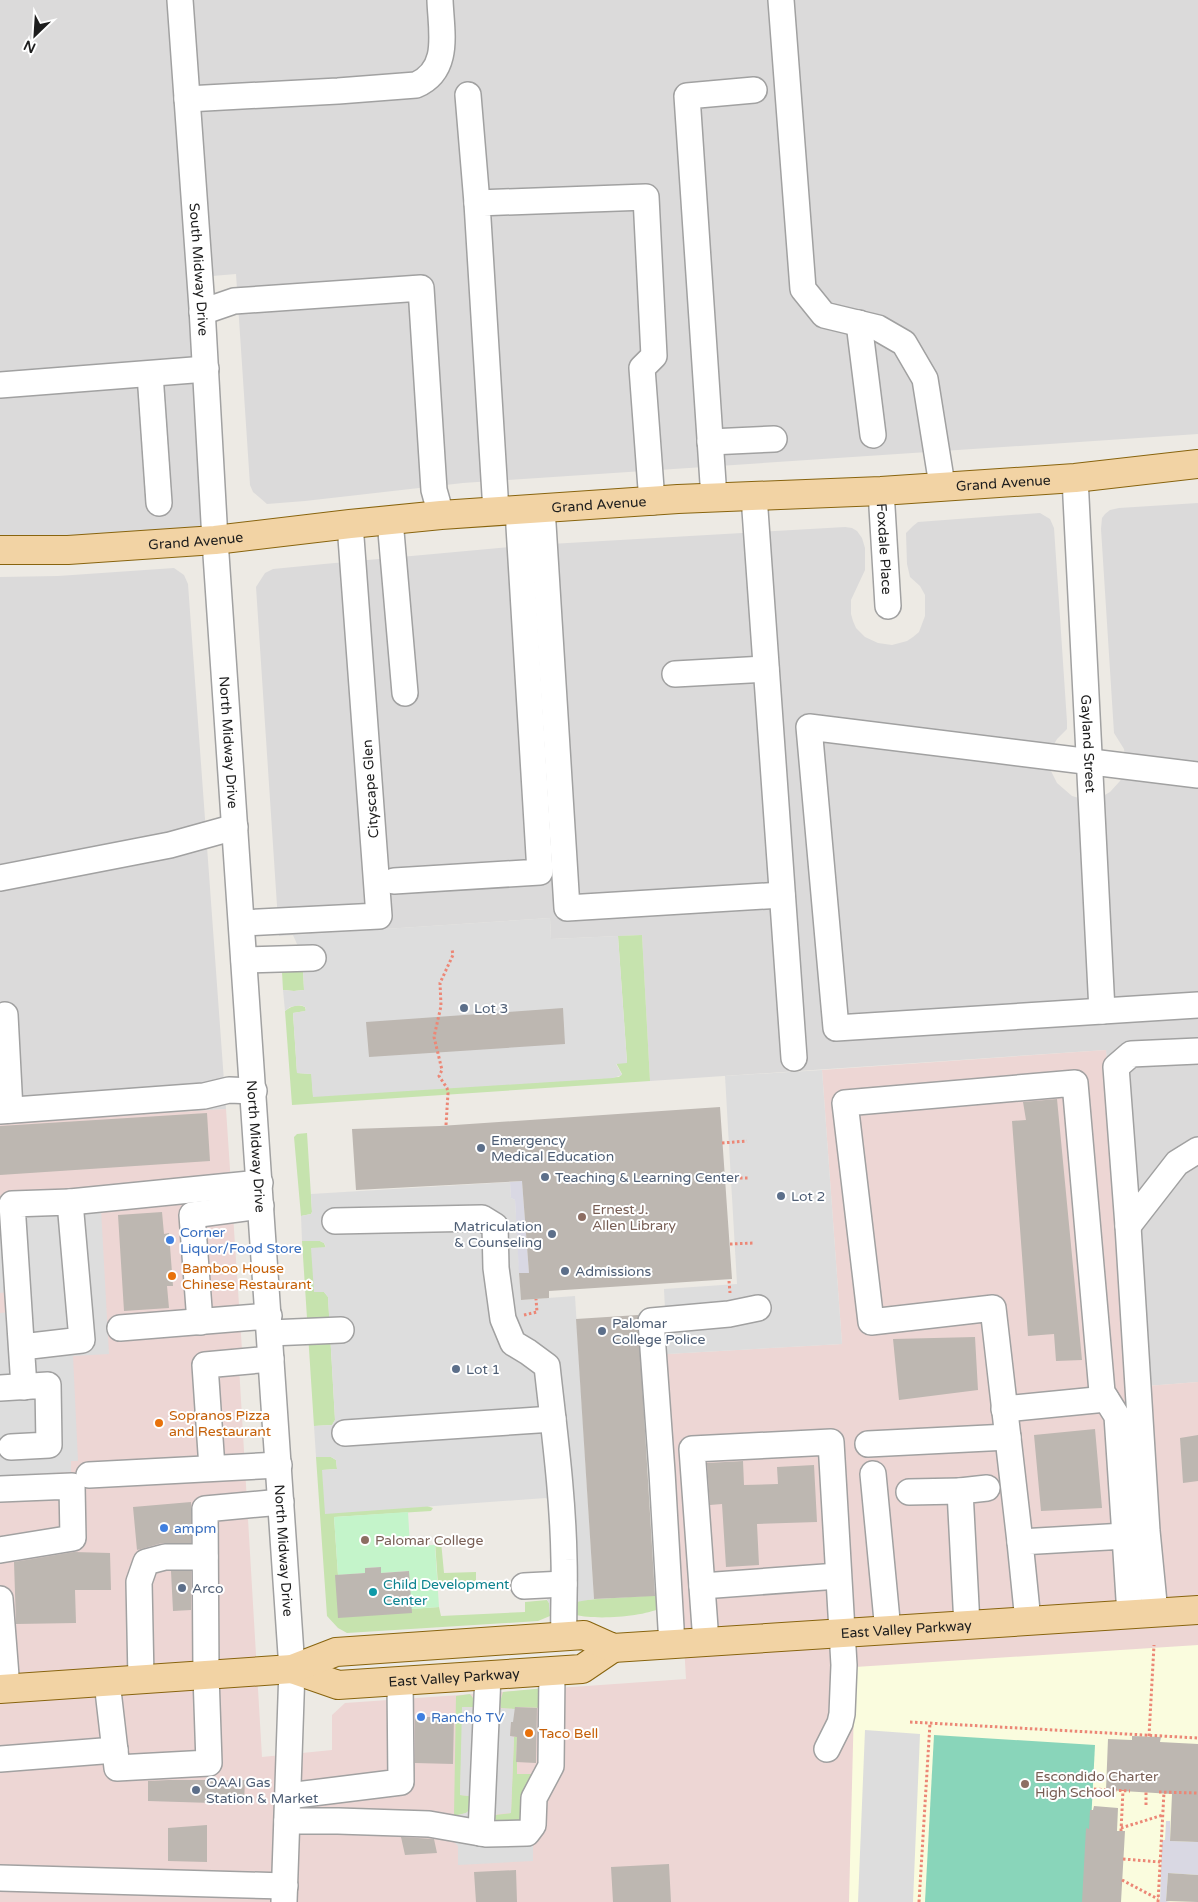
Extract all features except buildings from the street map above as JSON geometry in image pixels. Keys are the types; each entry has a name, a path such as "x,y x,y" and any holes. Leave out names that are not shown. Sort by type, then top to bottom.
{"main road":[{"name":"Grand Avenue","path":"0,550 68,550 215,540 441,515 1075,478 1198,464"},
{"name":"East Valley Parkway","path":"4,1689 292,1669 336,1652 564,1636 584,1635 613,1648 1198,1610"},
{"name":"East Valley Parkway","path":"292,1669 338,1685 400,1681 582,1669 613,1648"}],"street":[{"name":"South Midway Drive","path":"180,0 206,369 215,540"},
{"path":"187,99 416,85 426,81 436,69 442,56 440,0"},
{"path":"781,0 803,289 824,315 878,328 904,343 925,379 942,485"},
{"path":"714,498 687,96 754,90"},
{"path":"468,95 477,204 519,510 566,908 782,895"},
{"path":"477,204 646,197 654,356 642,368 652,502"},
{"path":"202,312 234,301 421,288 434,490 441,515"},
{"path":"859,323 873,435"},
{"path":"0,385 206,369"},
{"path":"150,374 159,504"},
{"path":"710,442 774,439"},
{"name":"Gayland Street","path":"1075,478 1102,1011"},
{"name":"Foxdale Place","path":"881,490 888,606"},
{"path":"754,496 794,1058"},
{"path":"394,881 540,872 519,510"},
{"path":"390,520 405,693"},
{"name":"Cityscape Glen","path":"242,923 379,916 350,524"},
{"name":"North Midway Drive","path":"215,540 292,1669 284,1894"},
{"path":"675,674 766,669"},
{"path":"1198,775 809,727 836,1028 1198,1005"},
{"path":"0,878 170,845 235,827"},
{"path":"244,960 313,958"},
{"path":"5,1016 5,1110 204,1096 229,1090 254,1091"},
{"path":"1142,1614 1147,1531 1116,1067 1131,1054 1198,1051"},
{"path":"1028,1621 993,1308 870,1322 845,1103 1075,1084 1102,1392 1117,1416 1125,1536 1142,1614"},
{"path":"1128,1226 1177,1164 1198,1150"},
{"path":"10,1447 49,1445 48,1385 12,1387 22,1347 12,1204 260,1195"},
{"path":"200,1322 192,1215 260,1195"},
{"path":"22,1347 82,1340 70,1202"},
{"path":"335,1221 482,1218 494,1226 496,1268 503,1319 513,1343 547,1366 562,1521 564,1636"},
{"path":"672,1645 651,1321 729,1314 758,1308"},
{"path":"120,1328 200,1322 341,1330"},
{"path":"212,1468 205,1365 271,1359"},
{"path":"1004,1409 1106,1399"},
{"path":"346,1433 553,1420"},
{"path":"868,1444 1008,1437"},
{"path":"706,1642 692,1449 831,1442 844,1665 842,1714 840,1723 827,1749"},
{"path":"89,1475 278,1465"},
{"path":"873,1474 888,1631"},
{"path":"0,1490 72,1486 73,1538 0,1550"},
{"path":"909,1492 960,1491 987,1488"},
{"path":"960,1491 967,1625"},
{"path":"107,1682 117,1768 209,1763 206,1675 205,1509 281,1502"},
{"path":"1020,1542 1125,1536"},
{"path":"141,1680 139,1582 146,1562 164,1558 205,1557"},
{"path":"702,1586 838,1576"},
{"path":"524,1586 564,1584"},
{"path":"0,1599 4,1689"},
{"path":"287,1821 429,1824 481,1833 527,1833 533,1825 534,1798 551,1766 552,1671"},
{"path":"481,1833 488,1675"},
{"path":"288,1796 401,1782 400,1681"},
{"path":"0,1759 115,1750"},
{"path":"0,1878 225,1893 284,1894"}],"path":[{"path":"446,1125 448,1088 439,1076 442,1070 434,1037 441,1006 440,983 453,955 452,949"},
{"path":"722,1143 747,1141"},
{"path":"725,1178 750,1178"},
{"path":"730,1244 754,1243"},
{"path":"1149,1736 1154,1645"},
{"path":"910,1722 1198,1738"},
{"path":"919,1902 930,1723"},
{"path":"1094,1789 1130,1791"},
{"path":"1123,1790 1121,1829 1163,1815"},
{"path":"1146,1792 1146,1805"},
{"path":"1159,1792 1198,1793"},
{"path":"1122,1880 1158,1901 1164,1792"},
{"path":"1123,1859 1160,1862"}],"shaded area":[{"path":"0,0 1198,0 1198,434 463,483 267,504 253,492 250,485 236,274 200,277 215,540 0,550"},
{"path":"1198,503 1198,1382 1147,1386 1141,1572 1106,1050 650,1081 642,935 551,939 550,918 279,936 256,587 265,573 273,569 533,545 845,527 857,531 862,538 865,548 865,570 851,600 853,621 856,628 865,637 878,643 892,645 907,641 919,632 925,616 925,595 920,586 910,577 907,564 906,533 913,526 918,522 1040,513 1050,519 1054,528 1067,722 1067,729 1053,746 1050,763 1051,771 1057,783 1072,796 1079,798 1103,796 1110,792 1120,781 1124,773 1125,757 1124,749 1114,733 1101,529 1102,518 1110,510 1119,508"},
{"path":"174,568 184,575 188,584 226,1109 0,1123 0,577 58,576"},
{"name":"Lot 3","path":"550,918 551,939 618,936 627,1063 616,1064 622,1075 613,1078 313,1097 311,1074 297,1073 293,1013 305,1011 306,1009 301,1005 290,1007 285,1011 283,990 304,990 303,969 290,968 282,972 280,950 300,951 293,935"},
{"path":"1106,1050 1144,1614 1147,1386 1198,1382 1198,1902 0,1902 0,1123 226,1109 243,1365 239,1366 262,1757 332,1750 332,1715 345,1703 686,1679 667,1354 842,1344 822,1070"},
{"name":"Lot 2","path":"822,1070 842,1344 667,1354 664,1289 737,1284 725,1076"},
{"path":"522,1181 529,1273 519,1273 515,1200 511,1198 510,1182"},
{"name":"Lot 1","path":"510,1182 511,1198 515,1200 521,1300 575,1296 594,1599 576,1602 576,1615 550,1616 547,1600 551,1529 549,1501 546,1498 325,1514 322,1470 337,1469 336,1460 331,1457 316,1457 314,1426 332,1425 335,1420 328,1297 324,1292 314,1292 311,1248 326,1247 320,1241 302,1241 301,1216 311,1214 312,1212 311,1194"},
{"path":"101,1209 109,1354 73,1356 78,1461 71,1461 71,1472 0,1476 0,1313 11,1312 10,1292 0,1293 0,1215"},
{"name":"Escondido Charter High School","path":"1198,1645 1198,1902 849,1902 855,1667"},
{"path":"462,1707 515,1709 514,1722 511,1722 510,1736 514,1737 511,1813 495,1815 495,1819 499,1823 521,1823 533,1846 533,1861 458,1865 458,1846 454,1842 454,1816 466,1813 471,1809 472,1799 469,1796 460,1795"},
{"path":"865,1730 920,1734 913,1902 858,1902"},
{"path":"1166,1821 1170,1821 1170,1841 1198,1842 1198,1875 1168,1873 1166,1901 1170,1902 1160,1902 1162,1840 1165,1840"}],"green space":[{"path":"642,935 650,1081 292,1105 285,1011 297,1006 305,1007 306,1011 293,1013 297,1073 312,1074 313,1096 619,1077 622,1074 616,1063 627,1062 618,936"},
{"path":"290,968 303,969 304,990 283,990 282,972"},
{"path":"307,1133 312,1212 311,1214 301,1216 294,1137 297,1134"},
{"path":"302,1241 320,1241 324,1243 326,1248 312,1248 324,1292 328,1297 335,1420 332,1425 314,1426"},
{"path":"316,1457 331,1457 336,1460 337,1469 322,1470 433,1508 431,1511 334,1517 338,1575 335,1575 411,1609 439,1607 441,1616 525,1612 525,1602 547,1600 550,1616 538,1621 347,1633 338,1628 327,1616"},
{"path":"408,1512 410,1546 435,1545 439,1607 411,1609 408,1571 381,1573 381,1567 365,1568 365,1573 338,1575 334,1517"},
{"path":"441,1541 444,1573 476,1572 476,1582 438,1585 435,1542"},
{"path":"661,1595 661,1608 643,1614 607,1617 576,1615 576,1602 582,1600"},
{"path":"545,1688 546,1708 501,1708 500,1702 503,1692"},
{"path":"470,1694 473,1698 474,1707 463,1707 460,1795 469,1796 472,1799 471,1809 466,1813 454,1816 456,1696"},
{"path":"934,1735 1095,1745 1087,1902 925,1902"},
{"path":"514,1737 517,1737 517,1774 540,1774 521,1823 499,1823 495,1819 495,1815 511,1813"}],"place":[{"name":"Lot 3","path":"464,1008"},
{"name":"Emergency Medical Education","path":"481,1148"},
{"name":"Teaching & Learning Center","path":"545,1177"},
{"name":"Lot 2","path":"781,1196"},
{"name":"Ernest J. Allen Library","path":"582,1217"},
{"name":"Matriculation & Counseling","path":"552,1234"},
{"name":"Corner Liquor/Food Store","path":"170,1240"},
{"name":"Admissions","path":"565,1271"},
{"name":"Bamboo House Chinese Restaurant","path":"172,1276"},
{"name":"Palomar College Police","path":"602,1331"},
{"name":"Lot 1","path":"456,1369"},
{"name":"Sopranos Pizza and Restaurant","path":"159,1423"},
{"name":"ampm","path":"164,1528"},
{"name":"Palomar College","path":"365,1540"},
{"name":"Arco","path":"182,1588"},
{"name":"Child Development Center","path":"373,1592"},
{"name":"Rancho TV","path":"421,1717"},
{"name":"Taco Bell","path":"529,1733"},
{"name":"Escondido Charter High School","path":"1025,1784"},
{"name":"OAAI Gas Station & Market","path":"196,1790"}]}
